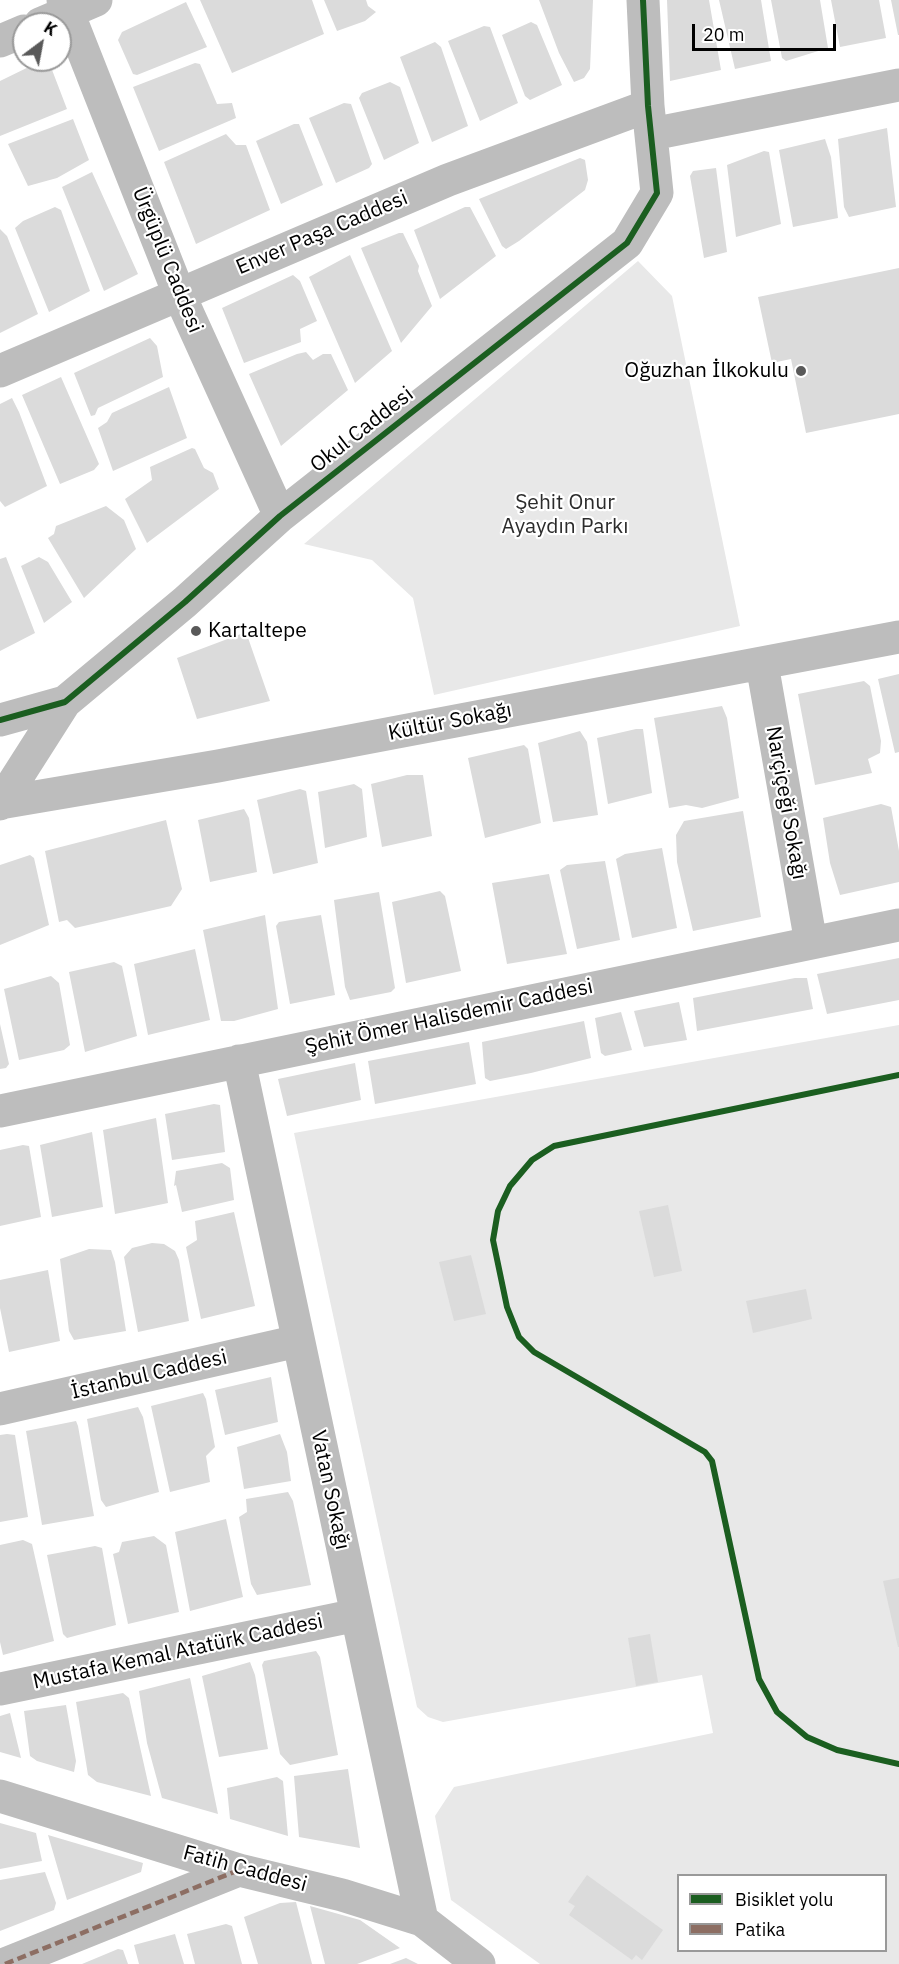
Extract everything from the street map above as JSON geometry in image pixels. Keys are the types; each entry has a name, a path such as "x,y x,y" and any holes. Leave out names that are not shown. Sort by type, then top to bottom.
{"street":[{"name":"Okul Caddesi","path":"0,720 64,702 185,602 280,516 627,243 657,193 643,0"},
{"name":"Ürgüplü Caddesi","path":"66,9 179,294 280,516"},
{"name":"Enver Paşa Caddesi","path":"0,371 448,180 650,120 899,85"},
{"name":"Kültür Sokağı","path":"0,803 230,764 899,637"},
{"name":"Narçiçeği Sokağı","path":"762,664 811,943"},
{"name":"Kültür Sokağı","path":"0,803 64,702"},
{"name":"Şehit Ömer Halisdemir Caddesi","path":"0,1111 899,925"},
{"name":"Vatan Sokağı","path":"239,1061 422,1920"},
{"name":"İstanbul Caddesi","path":"0,1408 298,1341"},
{"name":"Mustafa Kemal Atatürk Caddesi","path":"0,1689 357,1615"},
{"name":"Fatih Caddesi","path":"0,1796 239,1870 342,1895 422,1920 479,1964"},
{"path":"5,1964 239,1870"}],"green space":[{"name":"Şehit Onur Ayaydın Parkı","path":"638,261 672,296 740,626 434,695 413,598 372,560 304,544"},
{"path":"899,1025 899,1964 540,1964 451,1900 435,1816 454,1787 713,1733 702,1675 443,1722 428,1717 417,1707 294,1133"}],"building":[{"path":"200,0 312,0 324,34 232,73"},
{"path":"324,0 366,0 368,6 376,12 365,21 337,31"},
{"path":"539,0 593,0 590,69 584,78 574,82 559,53"},
{"path":"667,0 709,0 721,70 670,81"},
{"path":"719,0 761,0 771,61 735,69"},
{"path":"771,0 820,0 828,48 786,61 782,58"},
{"path":"831,0 879,0 886,38 840,47"},
{"path":"891,0 899,0 899,35 898,35"},
{"path":"186,2 207,47 137,75 133,74 118,40 122,32"},
{"path":"531,22 537,25 562,85 530,100 525,96 502,35"},
{"path":"484,26 490,27 518,103 480,121 448,41"},
{"path":"435,42 441,47 468,126 432,142 400,57"},
{"path":"195,63 200,64 217,104 232,103 236,118 159,151 133,87"},
{"path":"18,72 53,72 67,109 0,136 0,81"},
{"path":"390,82 400,87 419,143 384,160 359,98 362,93"},
{"path":"344,103 351,104 372,164 369,168 336,183 309,118"},
{"path":"73,119 89,160 57,178 28,186 8,144"},
{"path":"294,124 299,124 323,185 281,204 256,141"},
{"path":"887,128 896,207 849,217 844,207 838,139"},
{"path":"226,134 236,145 246,145 270,210 196,244 164,162"},
{"path":"825,139 831,157 838,218 793,227 779,150"},
{"path":"764,151 769,152 781,224 736,237 727,165"},
{"path":"580,158 585,160 588,180 585,190 519,241 506,249 502,246 479,199"},
{"path":"716,168 727,252 704,258 690,176 693,171"},
{"path":"92,172 138,274 104,291 62,187"},
{"path":"55,207 61,210 90,291 49,312 15,228 23,221"},
{"path":"465,207 470,207 496,256 440,299 414,230"},
{"path":"0,229 7,236 38,314 0,333"},
{"path":"403,233 419,266 418,271 432,306 401,343 361,248"},
{"path":"350,255 392,351 355,383 309,277"},
{"path":"899,268 899,414 806,433 791,359 772,363 758,297"},
{"path":"293,275 300,281 317,321 300,329 301,342 244,363 222,308"},
{"path":"150,338 157,346 163,377 98,408 95,415 91,416 74,373"},
{"path":"306,352 313,360 323,354 331,354 348,390 281,446 249,374"},
{"path":"61,377 99,464 94,470 60,484 22,395"},
{"path":"169,387 187,438 113,471 98,428 107,422 112,413"},
{"path":"12,398 47,486 5,507 0,501 0,404"},
{"path":"192,448 195,449 204,468 213,473 219,489 147,543 125,499 152,480 150,467"},
{"path":"106,506 124,520 136,549 84,598 48,538 54,534 56,526"},
{"path":"6,557 35,633 0,651 0,559"},
{"path":"39,557 48,562 72,602 44,623 21,566"},
{"path":"246,632 270,701 197,719 177,658"},
{"path":"899,674 899,752 895,753 878,679"},
{"path":"864,681 870,686 881,741 880,753 868,759 872,773 815,785 798,694"},
{"path":"722,706 727,718 739,798 702,808 686,805 669,808 654,718"},
{"path":"643,729 652,793 608,804 597,738"},
{"path":"580,731 587,742 598,815 553,822 538,743"},
{"path":"524,745 528,749 541,823 485,838 468,758"},
{"path":"407,775 423,775 432,836 382,847 371,784"},
{"path":"354,784 362,789 367,837 325,848 318,792"},
{"path":"300,789 306,791 318,863 273,874 257,800"},
{"path":"881,804 891,807 899,851 899,882 840,895 830,863 823,818"},
{"path":"244,809 249,818 257,872 210,882 198,820"},
{"path":"743,811 761,917 693,931 677,862 676,835 684,821"},
{"path":"166,820 182,889 171,906 75,928 67,920 59,922 45,851"},
{"path":"662,848 677,928 632,938 616,859 625,854"},
{"path":"30,855 34,858 49,925 0,945 0,865"},
{"path":"605,861 620,940 577,949 560,870 567,865"},
{"path":"549,874 567,954 507,964 492,883"},
{"path":"440,891 445,896 461,971 406,983 392,902"},
{"path":"379,892 395,988 391,992 350,1000 345,987 334,900"},
{"path":"265,915 278,1009 234,1021 221,1021 203,930"},
{"path":"321,915 335,995 290,1004 276,926 279,922"},
{"path":"195,949 210,1020 148,1035 134,964"},
{"path":"899,958 899,1000 827,1014 817,974"},
{"path":"114,962 122,966 137,1036 85,1052 69,972"},
{"path":"51,976 59,983 70,1045 64,1050 19,1060 4,989"},
{"path":"795,978 807,978 813,1009 697,1031 693,998"},
{"path":"679,1002 687,1040 644,1047 634,1011"},
{"path":"621,1012 632,1050 605,1056 601,1053 595,1018"},
{"path":"584,1021 591,1058 490,1081 485,1078 482,1042"},
{"path":"0,1024 9,1064 6,1068 0,1069"},
{"path":"469,1042 476,1084 375,1104 368,1061"},
{"path":"355,1063 361,1100 287,1116 278,1079"},
{"path":"214,1104 220,1105 225,1152 172,1160 165,1114"},
{"path":"156,1118 168,1203 115,1214 103,1130"},
{"path":"92,1132 103,1207 52,1217 40,1145"},
{"path":"23,1145 29,1146 41,1217 0,1226 0,1150"},
{"path":"222,1163 230,1168 234,1200 182,1212 176,1185 174,1186 176,1171"},
{"path":"668,1205 682,1271 654,1277 639,1211"},
{"path":"234,1212 255,1306 201,1319 186,1247 197,1240 195,1221"},
{"path":"152,1243 164,1244 175,1251 179,1260 189,1321 138,1332 124,1257 132,1248"},
{"path":"89,1249 111,1250 126,1331 74,1340 69,1331 60,1259"},
{"path":"471,1255 486,1314 454,1321 439,1262"},
{"path":"48,1270 60,1341 9,1352 0,1308 0,1280"},
{"path":"806,1289 812,1319 753,1333 746,1301"},
{"path":"271,1377 278,1422 225,1435 215,1390"},
{"path":"203,1393 215,1447 206,1456 210,1482 170,1492 151,1406"},
{"path":"138,1407 143,1417 159,1492 106,1507 101,1500 87,1419"},
{"path":"76,1421 94,1516 42,1525 26,1431"},
{"path":"280,1434 287,1452 291,1481 244,1489 237,1447"},
{"path":"0,1435 15,1435 28,1517 0,1522"},
{"path":"288,1492 293,1501 311,1585 257,1595 251,1584 239,1517 247,1512 246,1499"},
{"path":"226,1519 243,1597 190,1611 175,1532"},
{"path":"154,1536 166,1545 179,1612 128,1624 113,1554 119,1552 122,1542"},
{"path":"23,1540 32,1544 54,1641 3,1655 0,1642 0,1545"},
{"path":"95,1546 102,1548 116,1625 67,1638 63,1634 47,1555"},
{"path":"899,1578 899,1647 898,1647 883,1581"},
{"path":"650,1634 658,1682 636,1686 628,1638"},
{"path":"316,1651 320,1657 338,1755 290,1765 280,1754 262,1665 264,1661"},
{"path":"250,1662 255,1675 268,1749 219,1757 202,1676"},
{"path":"190,1678 218,1814 162,1798 147,1743 139,1691"},
{"path":"123,1693 129,1698 151,1796 97,1782 88,1775 76,1702"},
{"path":"66,1705 76,1761 74,1772 37,1761 30,1756 24,1711"},
{"path":"10,1713 21,1758 0,1752 0,1716"},
{"path":"348,1769 360,1848 299,1837 294,1776"},
{"path":"277,1777 283,1781 288,1836 230,1819 227,1788"},
{"path":"0,1823 36,1833 42,1861 0,1869"},
{"path":"48,1835 143,1863 141,1872 67,1900"},
{"path":"45,1872 56,1903 54,1910 0,1931 0,1880"},
{"path":"587,1875 663,1930 642,1960 636,1955 632,1960 569,1915 575,1906 568,1902"},
{"path":"296,1902 312,1964 258,1964 244,1917 280,1903"},
{"path":"310,1906 360,1920 400,1948 357,1964 325,1964"},
{"path":"226,1924 232,1926 242,1964 195,1964 187,1934"},
{"path":"175,1934 184,1964 139,1964 134,1945"},
{"path":"118,1949 123,1950 128,1964 82,1964"},
{"path":"406,1958 418,1964 390,1964"}],"marked path":[{"path":"5,1964 239,1870"}],"cycle path":[{"path":"0,720 65,702 185,602 280,516 627,243 657,193 648,106 643,0"},
{"path":"899,1075 554,1146 532,1160 510,1186 498,1211 493,1240 507,1307 519,1337 534,1352 705,1452 712,1461 759,1679 777,1712 807,1737 837,1750 899,1764"}],"place":[{"name":"Oğuzhan İlkokulu","path":"801,371"},
{"name":"Kartaltepe","path":"196,631"}]}
